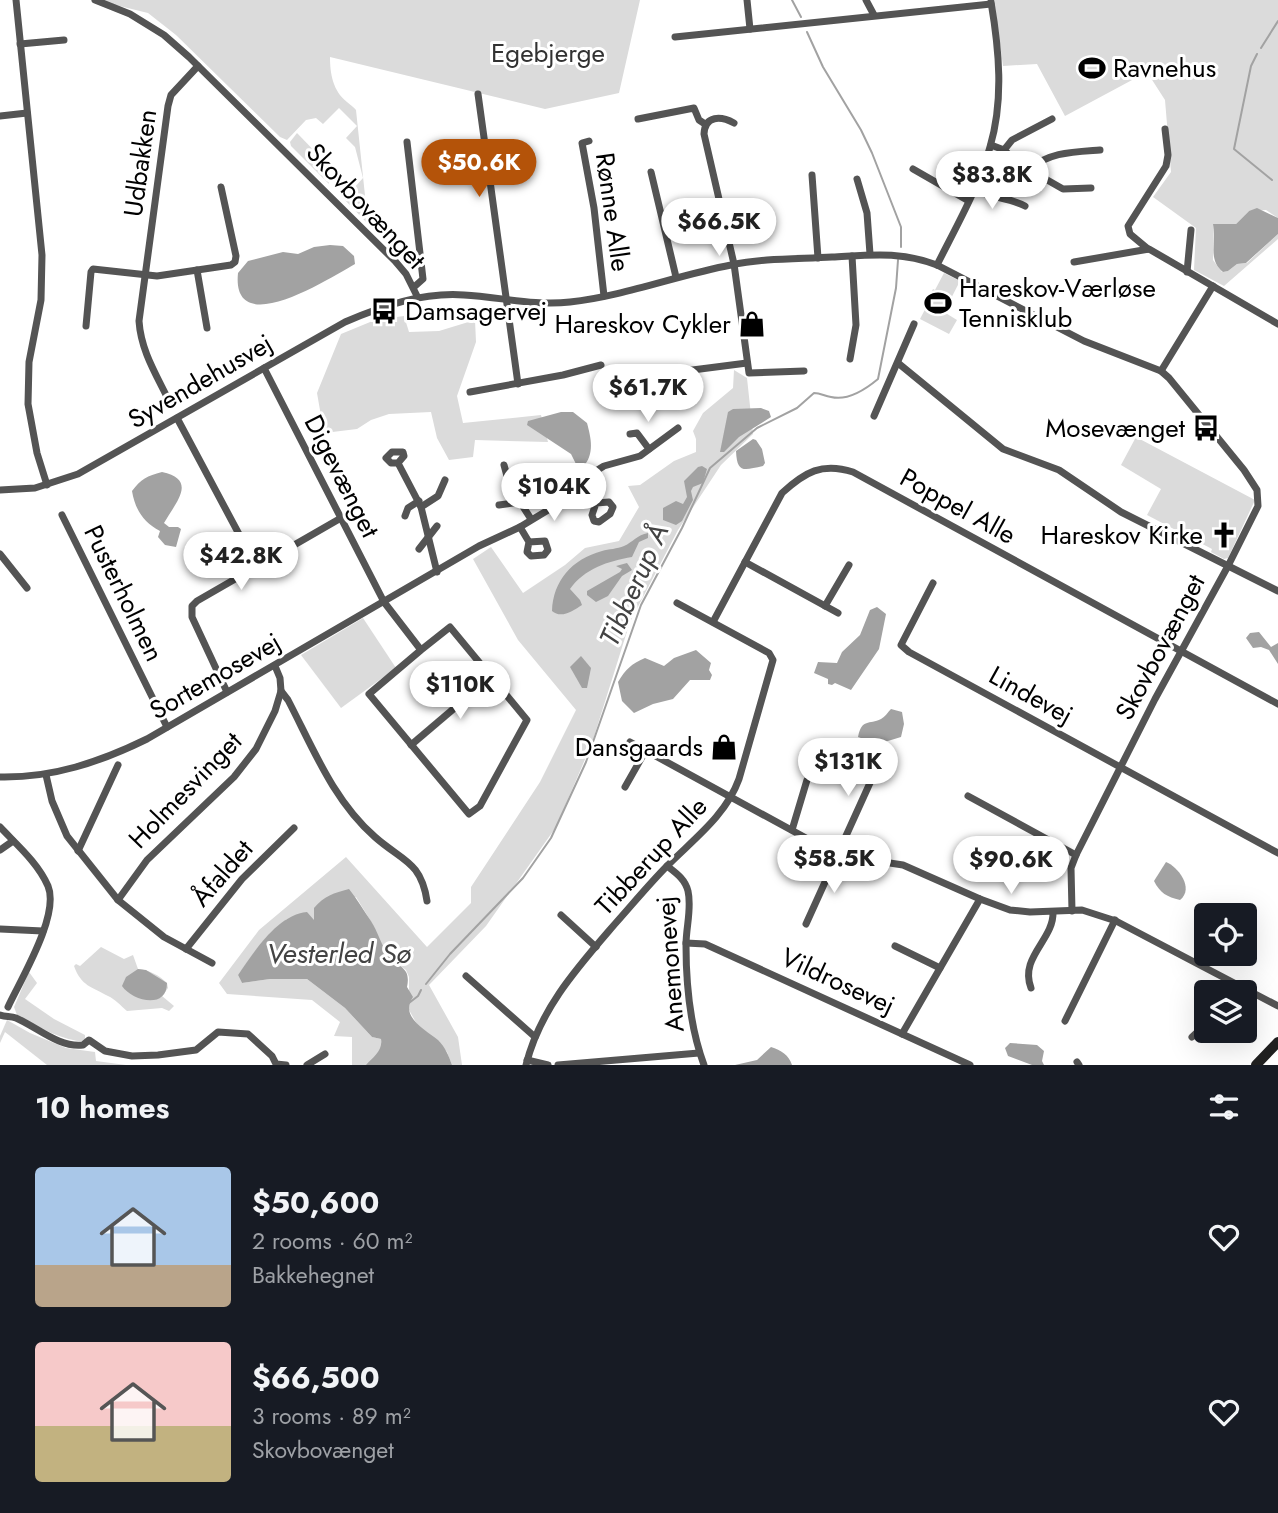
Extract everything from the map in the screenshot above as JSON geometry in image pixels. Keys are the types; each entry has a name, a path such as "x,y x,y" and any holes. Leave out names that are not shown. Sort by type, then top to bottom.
{"street":[{"path":"16,0 43,282 29,362 28,404 37,453 47,485"},
{"name":"Skovbovænget","path":"95,0 130,13 149,24 198,66 395,261 414,287 418,298 456,295 552,304 604,296 734,264 870,254 905,255 937,265 1084,341 1161,371 1169,378 1257,489 1258,506 1076,855 1071,868 1072,911"},
{"path":"747,0 750,29"},
{"path":"866,0 874,15"},
{"path":"675,37 991,2 999,71 999,99 991,145 937,265"},
{"path":"20,44 64,40"},
{"name":"Udbakken","path":"169,401 147,357 139,321 167,106 172,95 198,66"},
{"path":"478,94 518,384"},
{"path":"638,119 694,108 699,120 705,124"},
{"path":"0,116 27,113"},
{"path":"734,124 718,117 705,124 704,134 734,264 749,373 804,371"},
{"path":"1004,150 1012,140 1052,119"},
{"path":"1165,129 1168,155 1166,166 1128,226 1129,234 1187,272 1278,324"},
{"name":"Rønne Alle","path":"589,141 582,143 594,208 604,296"},
{"path":"407,142 424,279 414,287"},
{"path":"991,145 1004,150 1028,170 1063,189 1091,188"},
{"path":"1028,170 1036,163 1059,153 1100,150"},
{"path":"913,169 967,200"},
{"path":"651,172 676,277"},
{"path":"813,175 818,258"},
{"path":"857,179 867,213 870,254"},
{"path":"86,326 93,269 145,276 230,265 235,262 221,187"},
{"path":"973,189 986,196 1012,199 1025,206"},
{"path":"1187,272 1191,230"},
{"path":"1074,262 1149,249"},
{"path":"850,359 856,325 852,256"},
{"path":"197,270 207,328"},
{"path":"1161,371 1213,286"},
{"name":"Syvendehusvej","path":"0,490 47,485 78,474 345,322 418,298"},
{"path":"874,415 873,412 914,324"},
{"path":"638,377 747,363"},
{"path":"898,363 1003,449 1059,470 1121,512 1278,591"},
{"path":"470,392 601,365"},
{"name":"Digevænget","path":"264,368 384,602 421,650"},
{"path":"177,418 257,566"},
{"name":"Sortemosevej","path":"0,777 47,775 112,756 275,666 479,547 520,527 568,498 604,466 640,456 678,428"},
{"path":"630,434 638,433 649,450"},
{"path":"398,463 420,504 437,572"},
{"path":"504,465 507,476 518,488 520,502 531,519"},
{"name":"Poppel Alle","path":"713,622 782,493 810,472 838,467 853,472 1278,705"},
{"path":"518,488 533,479"},
{"path":"405,516 408,508 438,496 445,480"},
{"path":"582,484 596,503"},
{"path":"499,505 520,502"},
{"name":"Pusterholmen","path":"62,514 167,727"},
{"path":"227,692 192,617 192,606 341,518"},
{"path":"419,549 438,526"},
{"path":"520,527 529,542"},
{"path":"0,554 27,589"},
{"path":"745,562 838,613"},
{"path":"825,606 849,565"},
{"name":"Lindevej","path":"933,583 901,645 909,652 1278,853"},
{"name":"Tibberup Alle","path":"527,1063 535,1037 563,986 667,866 724,810 732,797 773,660 769,653 677,603"},
{"path":"450,627 527,720 480,806 469,814 369,694 421,650 450,627"},
{"path":"275,666 281,691 332,787 346,807 373,835 410,863 425,886 427,901"},
{"path":"411,745 491,677"},
{"name":"Holmesvinget","path":"118,900 147,860 244,765 268,729 281,691"},
{"path":"630,742 836,855 903,864 1010,910 1072,911 1115,920 1224,980"},
{"path":"625,787 646,750"},
{"path":"806,924 884,752"},
{"path":"78,851 118,765"},
{"path":"47,775 59,819 78,851 118,900 164,937 212,963"},
{"path":"792,830 807,780"},
{"path":"968,796 1076,855"},
{"path":"0,827 38,868 49,888 51,903 43,931 8,1007"},
{"name":"Åfaldet","path":"186,949 242,879 294,828"},
{"path":"0,850 13,841"},
{"name":"Anemonevej","path":"667,866 684,881 688,889 688,988 699,1053 704,1065"},
{"path":"902,1034 980,899"},
{"path":"1031,988 1028,974 1030,960 1052,923 1053,912"},
{"name":"Tibberup Alle","path":"561,915 596,947"},
{"path":"1065,1021 1115,920"},
{"path":"0,929 43,931"},
{"name":"Vildrosevej","path":"686,943 705,944 970,1065"},
{"path":"895,946 940,968"},
{"path":"466,976 535,1037"},
{"path":"1257,997 1278,1006"},
{"path":"0,1015 16,1018 37,1031 70,1044 83,1045 89,1040 105,1052 132,1056 197,1049 218,1032 248,1034 272,1056 276,1064 286,1065"},
{"path":"1255,1065 1278,1042"},
{"path":"558,1065 699,1053"},
{"path":"307,1065 324,1054"},
{"path":"527,1063 548,1065"}],"green space":[{"name":"Egebjerge","path":"95,0 640,0 619,93 545,109 330,57 335,87 342,98 356,110 368,224 344,199 363,178 355,147 346,138 357,126 339,108 323,124 316,118 306,120 287,140 280,137 176,35 148,13"},
{"path":"994,0 1278,0 1278,218 1266,210 1249,211 1236,224 1214,224 1213,260 1222,272 1228,271 1237,264 1247,263 1278,234 1278,239 1224,286 1194,270 1196,228 1153,197 1171,172 1165,100 1147,72 1065,116 1037,64 1003,66"},
{"path":"297,133 324,161 329,184 291,146 290,142"},
{"name":"Hareskov-Værløse Tennisklub","path":"944,273 960,281 944,312 957,320 949,334 920,319 933,289 935,290"},
{"path":"404,316 409,332 439,331 475,320 476,342 457,396 463,423 541,415 548,442 475,440 473,457 449,460 437,438 431,412 389,414 371,420 357,429 324,433 317,393 341,334 375,320"},
{"path":"734,370 747,378 753,434 721,465 678,530 630,622 592,743 556,827 486,926 429,985 458,1037 462,1065 452,1065 447,1052 438,1041 418,1026 409,1010 409,977 406,970 391,959 379,942 372,923 356,897 314,912 314,920 287,919 262,942 238,975 242,983 270,979 307,979 345,1008 372,1037 381,1039 380,1065 352,1065 352,1037 334,1036 340,1022 312,1000 227,994 219,983 259,930 346,857 427,947 471,903 471,887 540,782 576,710 518,640 473,559 491,547 523,593 585,548 619,541 639,507 628,486 640,485 674,461 696,452 693,431 703,413 733,388"},
{"path":"1136,437 1255,500 1228,558 1224,559 1211,552 1212,549 1147,515 1161,489 1121,465"},
{"path":"363,618 396,668 341,708 301,655"},
{"path":"101,947 124,959 133,955 138,969 154,973 167,983 168,988 162,996 174,1006 169,1011 162,1008 127,1011 113,999 84,982 74,966 80,966"},
{"path":"29,972 37,983 25,999 54,1019 85,1035 85,1042 58,1036 17,1015 14,1007"},
{"path":"7,1020 66,1048 95,1052 96,1061 126,1065 47,1065 5,1032 0,1043"}],"water":[{"path":"1257,208 1278,218 1278,234 1246,263 1237,264 1223,272 1215,262 1213,224 1236,224 1249,211"},
{"path":"343,246 354,256 355,264 284,300 265,304 250,303 240,293 238,273 248,261 283,252 298,254 314,247"},
{"path":"761,408 769,411 771,417 739,437 724,452 720,452 728,412 733,409"},
{"path":"561,412 573,412 587,423 591,451 583,467 577,466 571,454 527,425 528,421"},
{"path":"753,439 762,449 765,463 763,466 743,469 738,464 736,451"},
{"path":"702,466 707,469 703,483 693,487 693,500 682,521 676,525 663,520 663,508 676,501 683,504 687,497 684,481"},
{"path":"162,472 179,480 182,486 178,500 164,523 169,527 181,529 176,547 165,545 158,537 160,531 141,514 132,491 145,478"},
{"path":"648,533 648,538 639,542 632,557 597,567 576,582 570,589 582,605 563,614 552,611 560,581 573,566 591,555 624,546"},
{"path":"627,563 632,570 622,576 608,596 596,602 587,595 587,591 620,572 622,569 616,566"},
{"path":"877,607 886,614 879,649 851,690 835,683 828,684 828,679 814,673 818,662 837,663 842,652 860,635 870,610"},
{"path":"1259,632 1271,647 1278,643 1278,664 1269,650 1253,648 1246,638 1250,633"},
{"path":"696,650 711,663 710,680 690,680 673,699 634,713 622,701 618,682 632,665 645,658 664,666 674,658"},
{"path":"581,656 591,668 587,688 582,688 570,667"},
{"path":"891,709 902,712 904,724 901,737 878,744 858,737 866,723 881,719"},
{"path":"1166,862 1183,878 1186,890 1180,900 1164,894 1154,881"},
{"name":"Vesterled Sø","path":"349,889 371,921 389,956 406,972 407,987 413,997 409,1011 412,1017 438,1040 452,1065 366,1065 379,1050 381,1039 372,1037 345,1008 307,979 270,979 242,983 238,975 276,927 307,912 314,920 314,908 318,904"},
{"path":"138,969 146,970 167,983 161,997 155,1000 141,999 122,986 126,977"},
{"path":"1010,1043 1037,1045 1044,1051 1044,1065 1032,1065 1008,1056 1005,1048"},
{"path":"771,1047 784,1053 792,1065 735,1065 757,1060"}],"waterway":[{"name":"Tibberup Å","path":"792,0 801,17"},
{"path":"1261,48 1278,21"},
{"name":"Tibberup Å","path":"807,32 823,67 872,153 901,227 901,247"},
{"path":"1257,54 1251,66 1234,149 1272,180"},
{"name":"Tibberup Å","path":"426,984 450,954 523,878 551,838 586,762 641,605 710,468 757,428 797,408 814,393 837,398 850,396 878,379 896,288 898,260"},
{"name":"Tibberup Å","path":"409,1003 421,990"}],"place":[{"name":"Ravnehus","path":"1092,68"},
{"name":"Hareskov-Værløse Tennisklub","path":"938,303"},
{"name":"Damsagervej","path":"384,311"},
{"name":"Hareskov Cykler","path":"752,324"},
{"name":"Mosevænget","path":"1206,428"},
{"name":"Hareskov Kirke","path":"1224,535"},
{"name":"Dansgaards","path":"724,747"}]}
